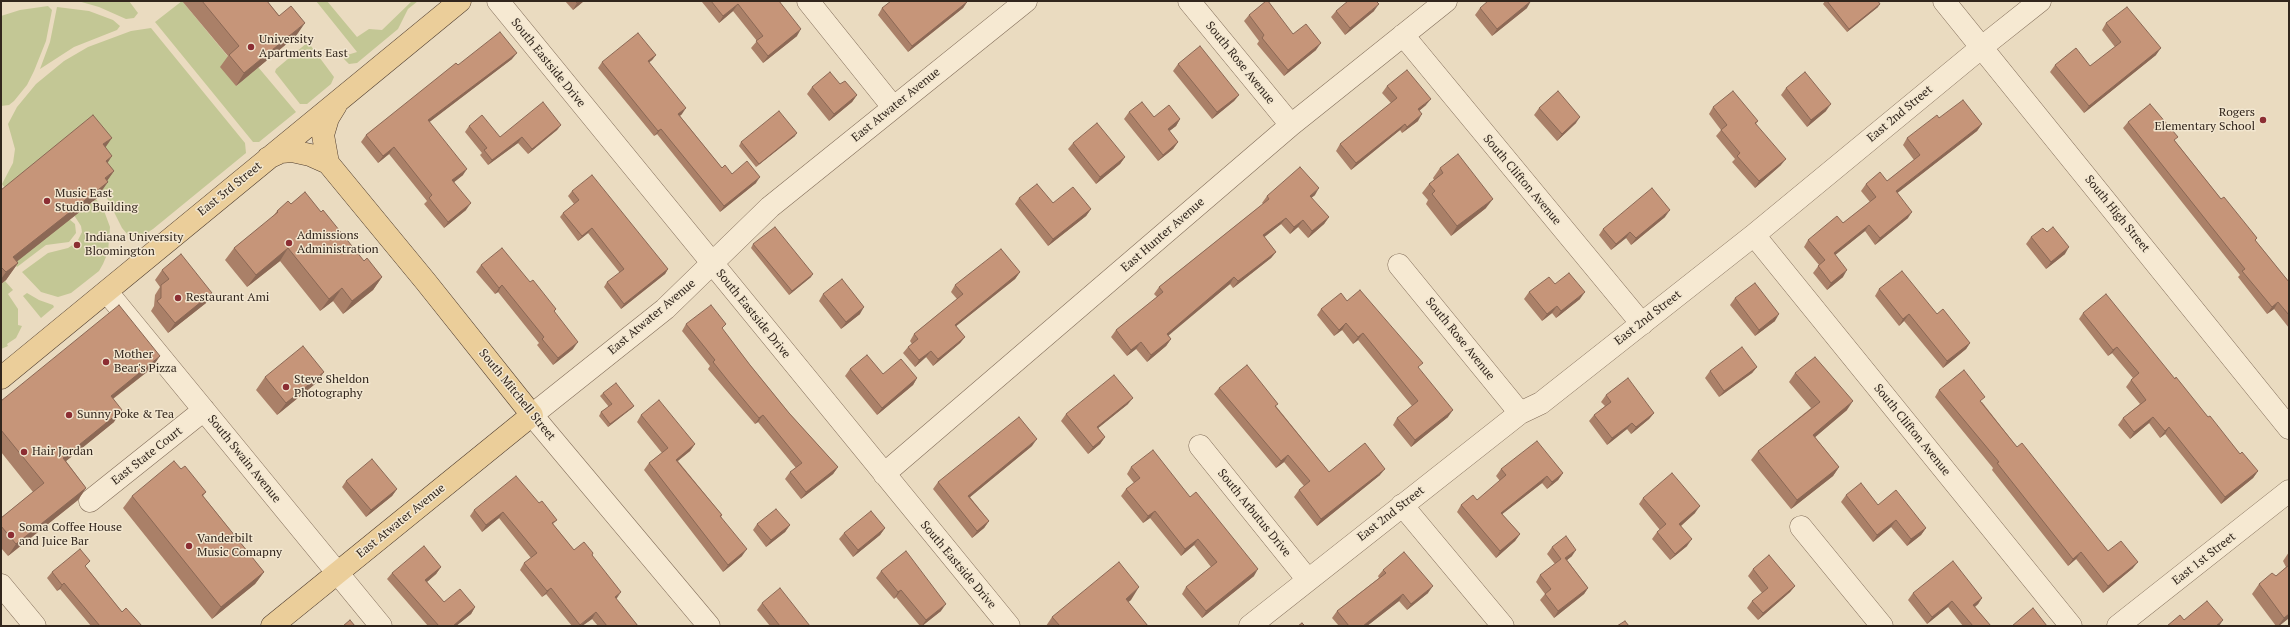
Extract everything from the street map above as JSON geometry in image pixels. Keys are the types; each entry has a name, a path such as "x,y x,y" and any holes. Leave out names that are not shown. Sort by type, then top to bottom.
{"main road":[{"name":"East 3rd Street","path":"1,378 460,1"},
{"name":"South Mitchell Street","path":"346,95 330,114 324,131 324,146 328,163 426,282 532,415"},
{"name":"South Mitchell Street","path":"268,158 281,152 292,151 310,155 328,163"},
{"name":"East Atwater Avenue","path":"272,626 532,415"}],"street":[{"name":"South Eastside Drive","path":"498,1 1009,626"},
{"path":"808,1 893,107"},
{"name":"East Atwater Avenue","path":"532,415 665,309 712,264 740,234 770,207 1026,1"},
{"name":"South Rose Avenue","path":"1189,1 1291,125"},
{"name":"East Hunter Avenue","path":"884,474 1291,125 1446,1"},
{"name":"South High Street","path":"1944,1 1982,46 2289,428"},
{"name":"East 2nd Street","path":"1250,626 1520,412 1541,403 1642,324 1754,235 1982,46 2040,1"},
{"name":"South Clifton Avenue","path":"1403,36 1642,324"},
{"name":"South Clifton Avenue","path":"1754,235 2071,626"},
{"name":"South Rose Avenue","path":"1399,265 1520,412"},
{"name":"South Swain Avenue","path":"107,292 381,626"},
{"name":"East State Court","path":"90,501 204,410"},
{"name":"South Mitchell Street","path":"532,415 705,625"},
{"name":"South Arbutus Drive","path":"1200,446 1308,580"},
{"name":"East 1st Street","path":"2118,626 2289,491"},
{"path":"1402,505 1503,626"},
{"path":"1801,527 1882,626"},
{"path":"1,585 36,626"}],"green space":[{"path":"78,1 129,1 138,13 134,18 126,19 99,7"},
{"path":"182,1 230,59 236,86 258,67 296,112 259,142 253,142 155,22"},
{"path":"316,1 327,1 357,37 369,29 382,30 412,1 418,1 408,9 398,29 357,63 349,64 344,59 344,56 357,52"},
{"path":"48,6 52,10 46,41 34,71 27,85 14,101 9,105 1,106 1,16 20,10"},
{"path":"57,7 89,11 113,20 120,26 117,30 74,47 40,69 50,42"},
{"path":"151,28 245,143 246,153 153,229 142,236 135,237 128,235 122,228 102,188 8,192 2,184 13,163 15,149 8,124 17,107 36,84 64,61 88,47 131,31"},
{"path":"308,42 334,77 331,84 307,104 300,104 275,72 276,69"},
{"path":"96,199 103,208 110,227 108,252 99,271 71,293 58,297 41,292 22,272 48,253 68,248 77,242 82,232 81,226 72,212 81,204 85,208"},
{"path":"69,219 75,224 76,233 69,242 46,245 17,267 14,263"},
{"path":"5,281 13,290 8,294 18,309 18,325 22,326 16,338 7,344 8,346 1,349 1,284"},
{"path":"27,293 39,300 53,305 54,307 41,318 23,296"}],"building":[{"name":"University Apartments East","path":"202,1 267,1 279,16 291,6 305,23 244,73 229,55 239,46"},
{"path":"711,1 779,1 801,29 768,56 756,41 763,36 738,4 723,16"},
{"path":"891,1 967,2 912,46 882,8"},
{"path":"1268,1 1293,34 1306,24 1321,43 1288,70 1262,38 1264,35 1249,15"},
{"path":"1348,1 1376,1 1379,4 1350,28 1336,11"},
{"path":"1488,1 1531,1 1497,29 1480,8"},
{"path":"1827,1 1878,1 1880,4 1849,29"},
{"path":"2127,7 2161,48 2089,106 2055,65 2076,48 2090,66 2121,42 2106,23"},
{"path":"500,32 517,53 428,120 467,169 452,180 471,203 448,222 429,198 432,195 394,147 383,156 366,135 456,63 458,65"},
{"path":"638,33 656,55 648,61 686,108 678,114 722,168 725,165 732,174 747,161 760,177 724,206 661,129 658,131 602,62"},
{"path":"1200,46 1239,95 1217,112 1178,64"},
{"path":"1407,70 1431,99 1418,109 1422,114 1407,127 1405,124 1356,163 1340,144 1397,98 1387,86"},
{"path":"830,72 840,84 845,81 857,95 834,114 812,87"},
{"path":"1805,72 1831,104 1811,120 1786,88"},
{"path":"1558,91 1580,117 1562,134 1539,108"},
{"path":"1733,91 1758,121 1755,123 1786,159 1759,181 1737,156 1740,153 1721,130 1727,125 1713,107"},
{"path":"1963,100 1982,124 1896,191 1912,212 1880,238 1869,225 1834,253 1847,270 1831,283 1818,266 1825,260 1808,240 1837,216 1843,223 1876,197 1866,184 1880,172 1887,181 1920,155 1907,138 1937,115 1939,118"},
{"path":"543,102 561,125 532,149 522,137 492,160 484,150 487,148 469,126 482,115 500,137"},
{"path":"1142,102 1154,117 1169,105 1180,119 1168,129 1178,142 1163,155 1129,112"},
{"path":"2150,104 2178,137 2174,140 2221,199 2224,197 2257,238 2255,240 2289,282 2289,315 2278,302 2272,307 2242,271 2245,269 2128,122"},
{"path":"779,111 797,133 759,164 741,142"},
{"name":"Music East Studio Building","path":"93,115 112,138 103,144 112,156 106,161 114,171 105,178 108,182 13,257 18,263 6,272 1,267 1,190"},
{"path":"1097,123 1125,157 1100,177 1073,143"},
{"path":"1458,154 1493,199 1457,226 1432,194 1435,191 1429,184 1443,173 1440,168"},
{"path":"1300,167 1319,188 1310,196 1329,217 1312,231 1303,220 1294,227 1286,218 1263,235 1276,252 1238,281 1234,277 1167,334 1171,339 1151,355 1141,342 1131,350 1116,330 1163,292 1159,287 1269,199 1267,196"},
{"path":"592,175 668,269 624,304 607,282 624,269 592,228 582,236 563,213 579,200 572,191"},
{"path":"1037,184 1053,203 1073,187 1091,209 1053,239 1019,198"},
{"path":"1652,188 1670,210 1636,238 1630,232 1616,244 1603,229"},
{"name":"Admissions Administration","path":"305,192 321,212 323,210 364,261 367,258 382,277 352,301 342,288 329,299 288,248 256,275 234,248 278,212 277,211 288,201 291,204"},
{"path":"775,227 813,274 792,291 753,244"},
{"path":"2053,227 2069,247 2051,262 2031,237 2043,228 2047,232"},
{"path":"502,248 530,282 533,280 556,309 554,311 578,342 558,358 542,339 544,337 502,285 499,288 481,265"},
{"path":"1001,249 1020,272 955,325 965,337 938,359 931,351 919,360 908,347 918,339 914,334 963,294 955,285"},
{"name":"Restaurant Ami","path":"181,254 212,293 175,323 157,301 161,298 161,285 169,279 162,270"},
{"path":"1902,271 1937,314 1943,309 1970,343 1947,361 1909,314 1903,319 1879,289"},
{"path":"1569,273 1585,292 1561,311 1557,306 1547,314 1529,292 1549,277 1555,284"},
{"path":"842,279 864,307 846,322 823,294"},
{"path":"1755,283 1779,314 1759,330 1735,298"},
{"path":"1360,290 1423,363 1418,367 1453,410 1415,440 1397,418 1418,401 1363,333 1358,337 1346,323 1339,330 1321,309 1341,293 1347,301"},
{"path":"2106,294 2175,379 2176,377 2208,417 2210,416 2240,454 2242,452 2258,471 2225,497 2169,427 2165,431 2153,417 2134,432 2123,418 2146,400 2131,380 2139,373 2117,347 2113,350 2083,313"},
{"path":"119,305 160,356 111,396 122,410 63,458 86,488 16,544 1,526 1,518 44,483 1,430 1,401"},
{"path":"711,305 726,324 722,328 750,365 789,413 838,467 806,492 790,472 802,463 763,415 759,418 713,362 715,360 686,324"},
{"name":"Steve Sheldon Photography","path":"303,346 324,372 286,403 265,377"},
{"path":"1742,347 1757,367 1724,391 1710,371"},
{"path":"867,355 883,374 901,359 917,378 882,408 850,369"},
{"path":"1815,357 1853,401 1813,435 1839,467 1797,500 1758,451 1820,402 1795,373"},
{"path":"1247,365 1278,404 1275,406 1329,472 1365,443 1385,469 1321,519 1299,490 1310,481 1288,455 1281,461 1219,388"},
{"path":"1964,370 1985,397 1980,401 2017,447 2022,443 2108,551 2121,541 2138,562 2108,586 2081,552 2073,559 1997,463 1999,462 1939,390"},
{"path":"1114,375 1133,398 1097,427 1105,437 1093,447 1066,414"},
{"path":"1628,378 1654,413 1636,427 1632,423 1612,438 1594,415 1611,402 1606,395"},
{"path":"616,383 634,406 610,424 601,412 612,404 603,393"},
{"path":"659,400 695,444 676,460 722,515 720,516 747,549 728,565 649,463 668,448 641,415"},
{"path":"1019,417 1037,439 968,496 989,521 977,531 938,482"},
{"path":"1537,441 1563,473 1552,482 1547,476 1501,513 1520,534 1500,551 1461,505 1473,495 1477,500 1506,475 1501,469"},
{"path":"1153,450 1190,497 1196,492 1258,569 1206,611 1186,587 1217,562 1198,539 1185,549 1155,511 1148,516 1126,489 1140,478 1131,467"},
{"path":"372,459 397,489 371,510 346,481"},
{"name":"Vanderbilt Music Comapny","path":"174,461 181,469 185,466 206,492 202,495 264,572 221,607 132,496"},
{"path":"1672,473 1700,506 1679,524 1692,539 1675,554 1657,532 1666,524 1643,498"},
{"path":"516,476 539,503 542,501 557,520 552,523 574,550 584,542 593,553 592,555 621,592 615,597 638,626 607,626 596,612 580,625 551,588 547,591 524,563 537,553 503,512 486,525 474,510"},
{"path":"1861,483 1878,505 1896,490 1926,528 1911,539 1896,520 1877,535 1846,495"},
{"path":"776,509 790,525 771,540 757,524"},
{"path":"871,511 885,528 858,550 844,533"},
{"path":"1566,536 1576,550 1565,558 1588,588 1558,611 1545,594 1551,589 1540,575 1561,559 1552,547"},
{"path":"424,546 441,567 425,580 444,602 460,589 475,607 453,626 439,626 392,573"},
{"path":"80,549 90,561 85,566 122,612 126,608 142,626 100,626 64,583 62,585 52,572"},
{"path":"906,551 946,604 926,620 901,590 898,592 881,571"},
{"path":"1404,552 1433,586 1411,604 1403,594 1363,626 1349,626 1337,611 1386,573 1383,570"},
{"path":"1769,555 1795,586 1763,613 1752,601 1768,588 1753,569"},
{"path":"1953,561 1982,598 1973,605 1991,626 1973,626 1952,601 1932,617 1913,593"},
{"path":"1119,562 1139,587 1126,599 1148,626 1060,626 1052,617"},
{"path":"2289,565 2289,614 2284,618 2259,584 2272,573 2276,576"},
{"path":"780,588 810,626 780,626 762,603"},
{"path":"2207,601 2223,620 2216,626 2167,626 2180,615 2184,620"},
{"path":"2033,608 2047,626 2012,626"},
{"path":"350,620 355,626 343,626"},
{"path":"1625,621 1629,626 1617,626"},
{"path":"1302,623 1305,626 1298,626"}],"place":[{"name":"University Apartments East","path":"251,47"},
{"name":"Rogers Elementary School","path":"2263,120"},
{"name":"Music East Studio Building","path":"47,201"},
{"name":"Admissions Administration","path":"289,243"},
{"name":"Indiana University Bloomington","path":"77,245"},
{"name":"Restaurant Ami","path":"178,298"},
{"name":"Mother Bear's Pizza","path":"106,362"},
{"name":"Steve Sheldon Photography","path":"286,387"},
{"name":"Sunny Poke & Tea","path":"69,415"},
{"name":"Hair Jordan","path":"24,452"},
{"name":"Soma Coffee House and Juice Bar","path":"11,535"},
{"name":"Vanderbilt Music Comapny","path":"189,546"}]}
